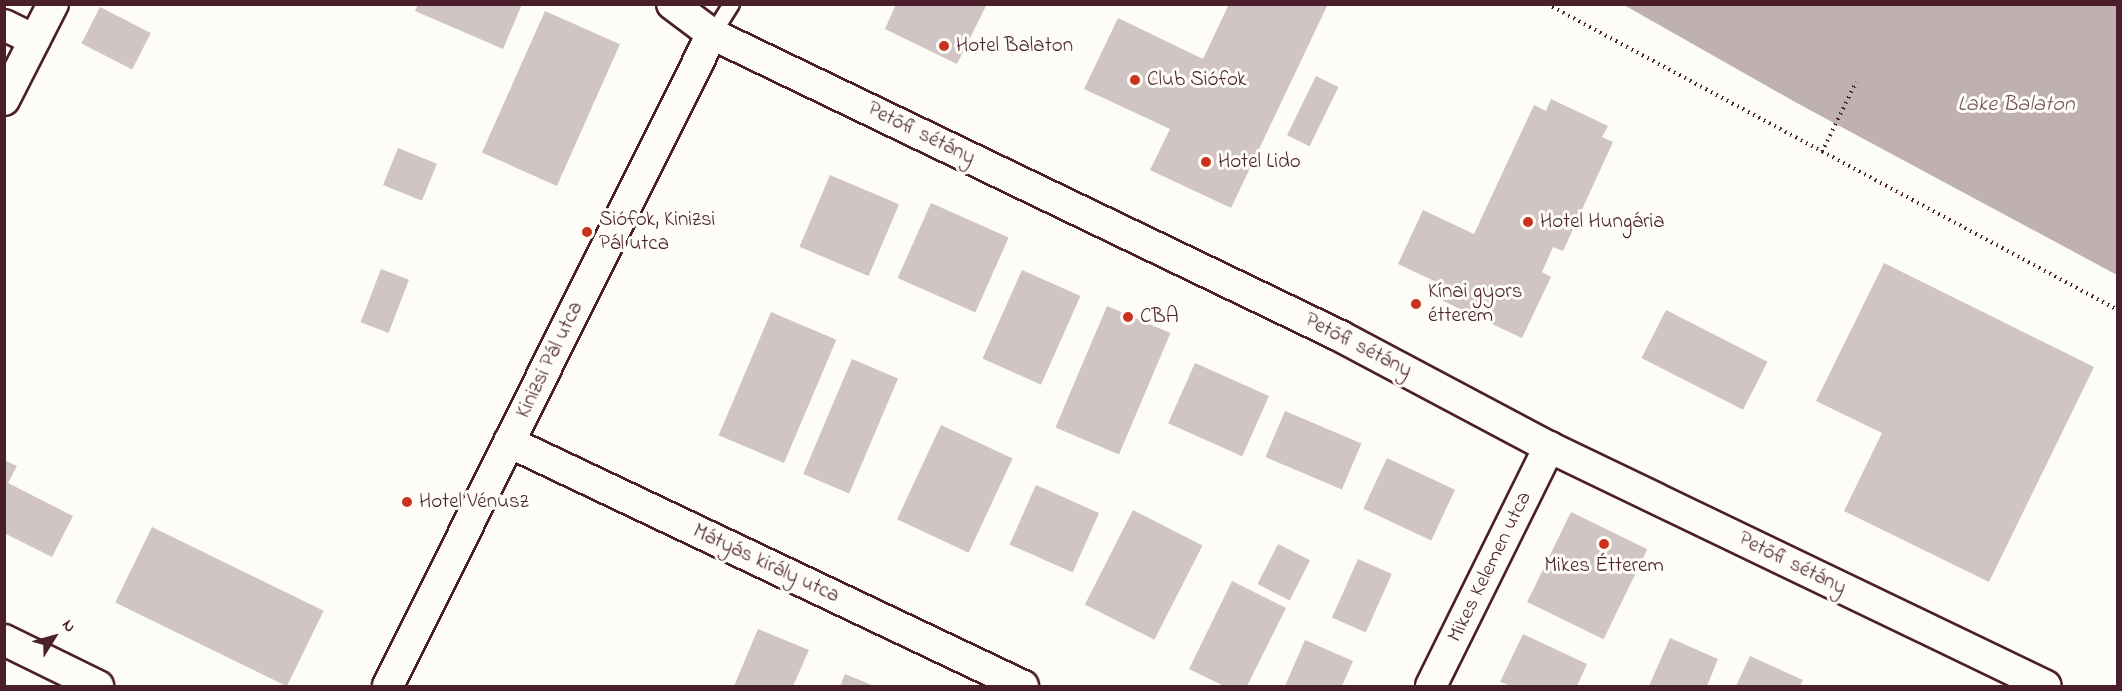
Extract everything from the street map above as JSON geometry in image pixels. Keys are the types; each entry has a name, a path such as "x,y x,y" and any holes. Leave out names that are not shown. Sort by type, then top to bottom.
{"street":[{"path":"4,100 52,4"},
{"name":"Petőfi sétány","path":"672,4 712,33 1340,336 1549,447 2046,687"},
{"path":"4,25 35,40"},
{"name":"Kinizsi Pál utca","path":"388,687 712,33"},
{"name":"Mátyás király utca","path":"509,442 1023,687"},
{"name":"Mikes Kelemen utca","path":"1431,687 1549,447"},
{"path":"4,640 98,687"}],"lane":[{"path":"712,33 731,4"}],"path":[{"path":"1547,4 2118,310"},
{"path":"1822,152 1856,82"}],"water":[{"name":"Lake Balaton","path":"1624,5 2117,5 2117,275 1795,102"}],"building":[{"path":"418,4 522,4 503,49 415,11"},
{"name":"Hotel Balaton","path":"896,4 987,4 957,64 885,29"},
{"path":"1229,4 1328,4 1231,208 1150,170 1170,129 1084,89 1118,18 1203,59"},
{"path":"100,7 151,33 132,69 81,44"},
{"path":"545,11 620,44 557,186 482,153"},
{"path":"1316,76 1338,87 1310,146 1287,135"},
{"name":"Hotel Hungária","path":"1551,99 1608,126 1602,137 1613,142 1563,251 1553,247 1542,272 1551,277 1522,338 1443,301 1449,288 1398,264 1423,210 1474,234 1534,105 1546,111"},
{"path":"398,148 437,164 422,201 383,185"},
{"path":"830,175 899,204 869,276 800,247"},
{"path":"931,203 1009,238 975,312 898,278"},
{"path":"1884,263 2094,367 1989,582 1844,511 1882,433 1816,401"},
{"path":"381,269 409,280 389,333 361,322"},
{"path":"1022,270 1080,296 1041,385 983,359"},
{"path":"1107,306 1171,333 1119,454 1055,428"},
{"path":"1666,310 1768,362 1743,410 1641,358"},
{"path":"771,312 836,340 784,463 719,435"},
{"path":"852,359 898,379 849,494 803,474"},
{"path":"1195,363 1269,396 1242,456 1168,423"},
{"path":"1285,411 1361,443 1342,489 1265,457"},
{"path":"941,425 1013,458 969,553 897,519"},
{"path":"1387,458 1455,490 1431,540 1363,509"},
{"path":"4,460 17,466 8,483 73,516 52,557 4,533"},
{"path":"1036,485 1099,513 1073,572 1010,544"},
{"path":"1133,510 1202,545 1154,640 1085,604"},
{"path":"1571,512 1647,549 1604,639 1527,602"},
{"path":"152,527 324,611 286,686 115,602"},
{"path":"1278,544 1310,560 1290,600 1258,584"},
{"path":"1358,559 1392,574 1366,633 1332,617"},
{"path":"1232,581 1286,608 1247,686 1224,686 1189,669"},
{"path":"758,629 809,650 793,686 734,686"},
{"path":"1523,634 1587,664 1577,686 1511,686 1500,682"},
{"path":"1670,638 1718,659 1707,686 1649,686"},
{"path":"1305,640 1353,661 1342,686 1285,686"},
{"path":"1750,656 1803,680 1800,686 1736,686"},
{"path":"845,674 874,686 840,686"}],"place":[{"name":"Hotel Balaton","path":"944,46"},
{"name":"Club Siófok","path":"1135,80"},
{"name":"Hotel Lido","path":"1206,162"},
{"name":"Hotel Hungária","path":"1528,222"},
{"name":"Siófok, Kinizsi Pál utca","path":"587,232"},
{"name":"Kínai gyors étterem","path":"1416,304"},
{"name":"CBA","path":"1128,317"},
{"name":"Hotel Vénusz","path":"407,502"},
{"name":"Mikes Étterem","path":"1604,544"}]}
